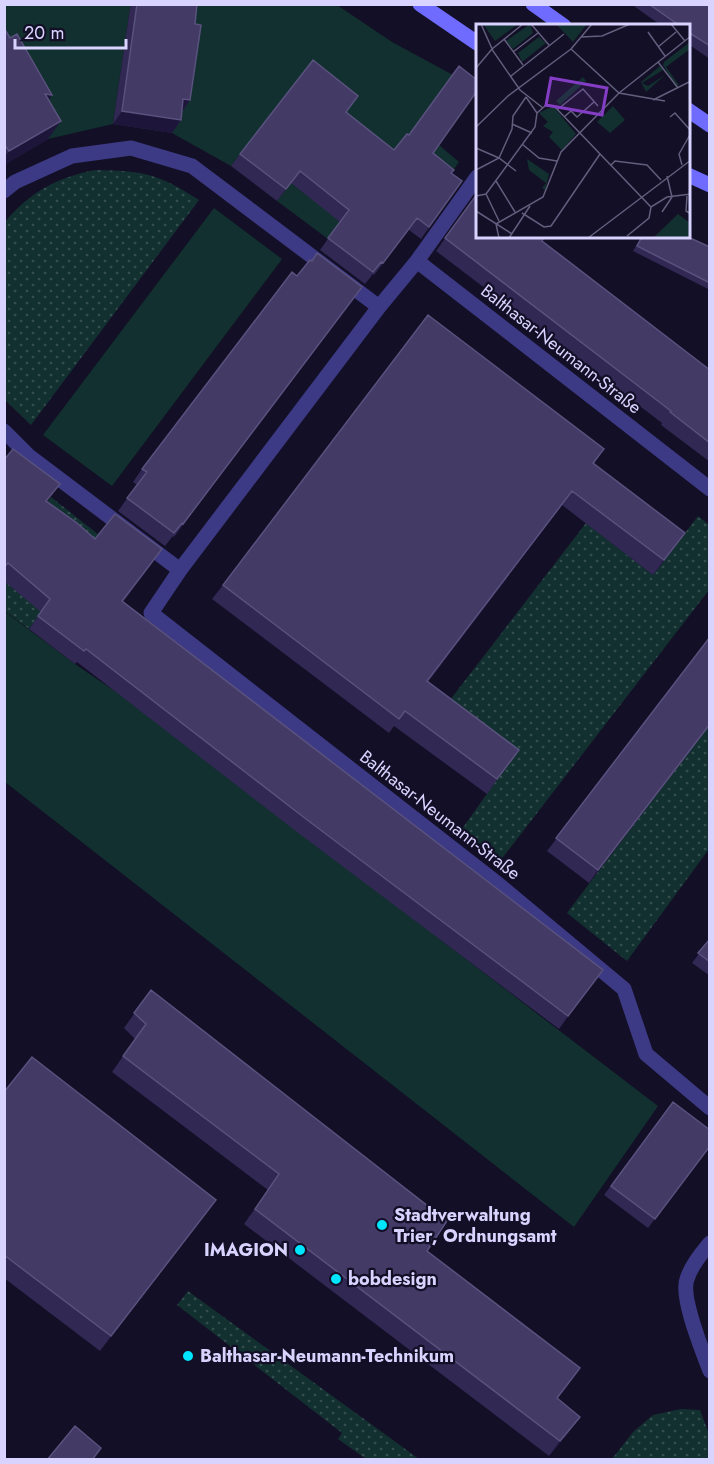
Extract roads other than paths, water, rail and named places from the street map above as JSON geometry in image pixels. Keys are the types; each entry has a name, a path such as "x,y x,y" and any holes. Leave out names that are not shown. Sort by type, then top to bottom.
{"main road":[{"path":"420,4 476,42"},
{"path":"533,4 561,24"},
{"path":"690,111 710,125"},
{"path":"690,176 710,185"}],"street":[{"path":"4,191 15,182 72,156 131,148 192,166 379,307"},
{"name":"Balthasar-Neumann-Straße","path":"476,178 417,261 379,307 180,570 151,614 498,884 624,989 646,1054 710,1108"},
{"name":"Balthasar-Neumann-Straße","path":"417,261 710,489"},
{"path":"4,431 29,456 180,570"},
{"path":"710,1243 700,1255 686,1281 687,1304 710,1371"}],"place":[{"name":"Stadtverwaltung Trier, Ordnungsamt","path":"382,1225"},
{"name":"IMAGION","path":"300,1250"},
{"name":"bobdesign","path":"336,1279"},
{"name":"Balthasar-Neumann-Technikum","path":"188,1356"}]}
